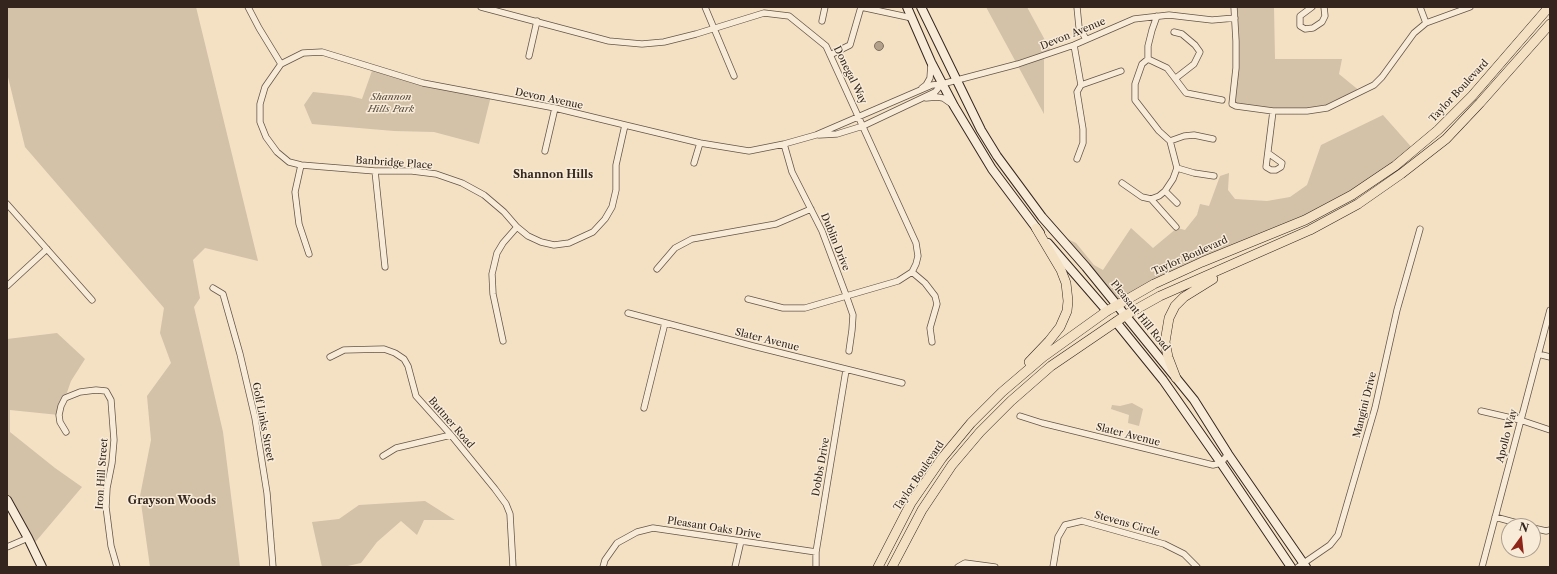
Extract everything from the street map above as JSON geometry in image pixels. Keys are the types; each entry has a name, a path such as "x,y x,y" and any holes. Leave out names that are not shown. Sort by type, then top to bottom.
{"main road":[{"path":"907,7 942,84 992,169 1036,228 1163,380 1291,567"},
{"name":"Pleasant Hill Road","path":"921,7 982,130 997,156 1042,217 1126,315 1194,400 1302,566"},
{"name":"Taylor Boulevard","path":"878,567 911,503 942,458 971,423 1002,392 1043,357 1106,311 1154,284 1202,262 1305,220 1352,195 1395,166 1443,125 1472,96 1548,8"},
{"path":"892,567 922,510 952,465 980,432 1011,401 1051,366 1126,315 1160,296 1317,226 1358,204 1401,174 1446,138 1480,104 1550,24"},
{"path":"1002,392 1049,341 1060,327 1067,311 1068,301 1066,283 1061,270 1036,228"},
{"path":"1176,378 1168,357 1166,342 1169,318 1175,306 1184,297 1238,262"},
{"path":"7,500 42,567"}],"street":[{"path":"248,7 281,64"},
{"name":"Donegal Way","path":"481,7 609,41 642,44 664,42 764,13 789,16 826,46 859,115 916,243 918,256 912,272"},
{"path":"705,7 734,76"},
{"path":"775,14 776,7"},
{"path":"822,21 825,7"},
{"path":"830,55 850,45 861,7 912,18"},
{"path":"1077,7 1079,27 1086,39"},
{"path":"1234,7 1236,68 1232,104 1236,106 1273,111 1307,111 1327,108 1374,85 1382,78 1414,33 1426,23 1470,7"},
{"path":"1312,7 1300,16 1300,26 1305,29 1313,28 1322,22 1325,16 1324,7"},
{"path":"1420,7 1426,23"},
{"name":"Devon Avenue","path":"281,64 304,53 322,52 423,83 555,108 700,143 749,151 784,144 816,135 859,115 932,85 942,84 1018,64 1074,45 1134,19 1169,15 1212,20 1235,18"},
{"path":"1151,199 1159,196 1165,191 1173,179 1177,168 1170,141 1159,131 1135,100 1136,84 1142,64 1148,58 1148,46 1157,16"},
{"path":"529,56 537,21"},
{"path":"1174,32 1182,34 1195,45 1200,52 1194,64 1176,78"},
{"path":"1074,45 1081,85"},
{"path":"1148,58 1167,68 1186,93 1222,100"},
{"name":"Devon Avenue","path":"918,92 926,86 930,78 931,62"},
{"name":"Banbridge Place","path":"281,64 265,87 260,104 260,122 266,137 277,152 289,162 301,166 375,171 412,171 436,174 462,183 484,195 528,236 541,242 554,245 569,243 593,232 605,219 612,207 616,190 616,165 625,125"},
{"path":"1077,159 1083,143 1083,129 1076,92 1081,85 1121,71"},
{"name":"Devon Avenue","path":"816,135 836,134 863,126 935,92 942,84"},
{"name":"Devon Avenue","path":"920,99 937,96 943,98 954,106"},
{"path":"545,151 555,108"},
{"path":"1268,153 1273,111"},
{"path":"1170,141 1184,136 1194,135 1213,139"},
{"path":"694,163 700,143"},
{"name":"Dublin Drive","path":"784,144 792,172 822,231 853,315 849,351"},
{"path":"301,166 295,192 299,224 309,254"},
{"path":"1177,168 1214,176"},
{"path":"375,171 385,267"},
{"path":"1122,183 1138,195 1151,199 1176,227"},
{"path":"1165,191 1177,203"},
{"path":"7,204 92,300"},
{"path":"657,269 675,248 692,240 776,224 811,209"},
{"path":"503,341 493,294 492,274 497,253 503,243 517,227"},
{"name":"Mangini Drive","path":"1302,566 1330,545 1338,535 1375,408 1397,310 1420,229"},
{"path":"7,286 46,249"},
{"path":"748,299 783,308 805,308 898,280 912,272 925,283 934,296 937,304 930,328 932,342"},
{"name":"Golf Links Street","path":"213,288 223,294 240,354 255,418 267,493 273,567"},
{"name":"Apollo Way","path":"1482,567 1550,310"},
{"name":"Slater Avenue","path":"628,313 846,370 902,383"},
{"path":"644,408 665,323"},
{"name":"Buttner Road","path":"330,357 344,350 384,349 395,353 404,359 408,366 416,396 451,435 495,489 508,509 510,514 513,567"},
{"path":"1538,354 1550,357"},
{"name":"Dobbs Drive","path":"816,567 816,552 846,370"},
{"name":"Iron Hill Street","path":"66,432 60,422 61,406 65,398 80,392 96,390 106,391 112,400 114,440 112,463 107,488 106,507 111,546 117,567"},
{"path":"1481,411 1520,420 1550,430"},
{"name":"Slater Avenue","path":"1020,416 1042,423 1213,465 1221,463"},
{"path":"383,456 396,448 451,435"},
{"path":"1221,463 1228,454"},
{"path":"1495,517 1501,519"},
{"name":"Stevens Circle","path":"1053,567 1058,537 1065,525 1082,521 1164,544 1184,554 1197,567"},
{"name":"Pleasant Oaks Drive","path":"603,567 605,560 617,543 637,532 654,528 816,552"},
{"path":"7,547 28,538"},
{"path":"735,567 741,541"},
{"path":"958,567 964,563 995,567"}],"green space":[{"path":"7,7 196,7 258,261 205,248 193,260 200,298 194,307 223,432 240,567 150,567 140,496 151,440 147,396 171,363 160,333 164,308 25,147 7,73"},
{"path":"986,7 1027,7 1052,53 1044,55 1044,114"},
{"path":"1234,7 1274,7 1275,59 1342,59 1339,74 1361,92 1327,108 1307,111 1236,106 1232,97 1236,68"},
{"name":"Shannon Hills Park","path":"373,68 423,83 491,96 479,144 434,132 394,131 312,124 304,105 313,92 350,96 362,99"},
{"path":"1383,115 1414,150 1352,195 1116,305 1057,234 1076,243 1094,265 1103,270 1131,228 1153,248 1177,228 1185,230 1197,215 1200,204 1209,206 1220,176 1229,173 1228,190 1235,199 1267,201 1290,197 1307,185 1321,145"},
{"path":"57,333 85,359 71,381 59,415 10,410 10,432 55,468 82,487 32,546 7,500 7,339"},
{"path":"1132,403 1143,409 1139,426 1128,423 1129,415 1111,409 1112,405 1120,406"},
{"path":"425,501 455,520 424,520 417,535 401,521 377,542 361,563 343,567 322,567 312,522 339,519 359,505"}],"shaded area":[{"path":"877,42 881,42 883,46 881,50 877,50 875,48 875,44"}],"district":[{"name":"Shannon Hills","path":"553,175"},
{"name":"Grayson Woods","path":"172,501"}]}
